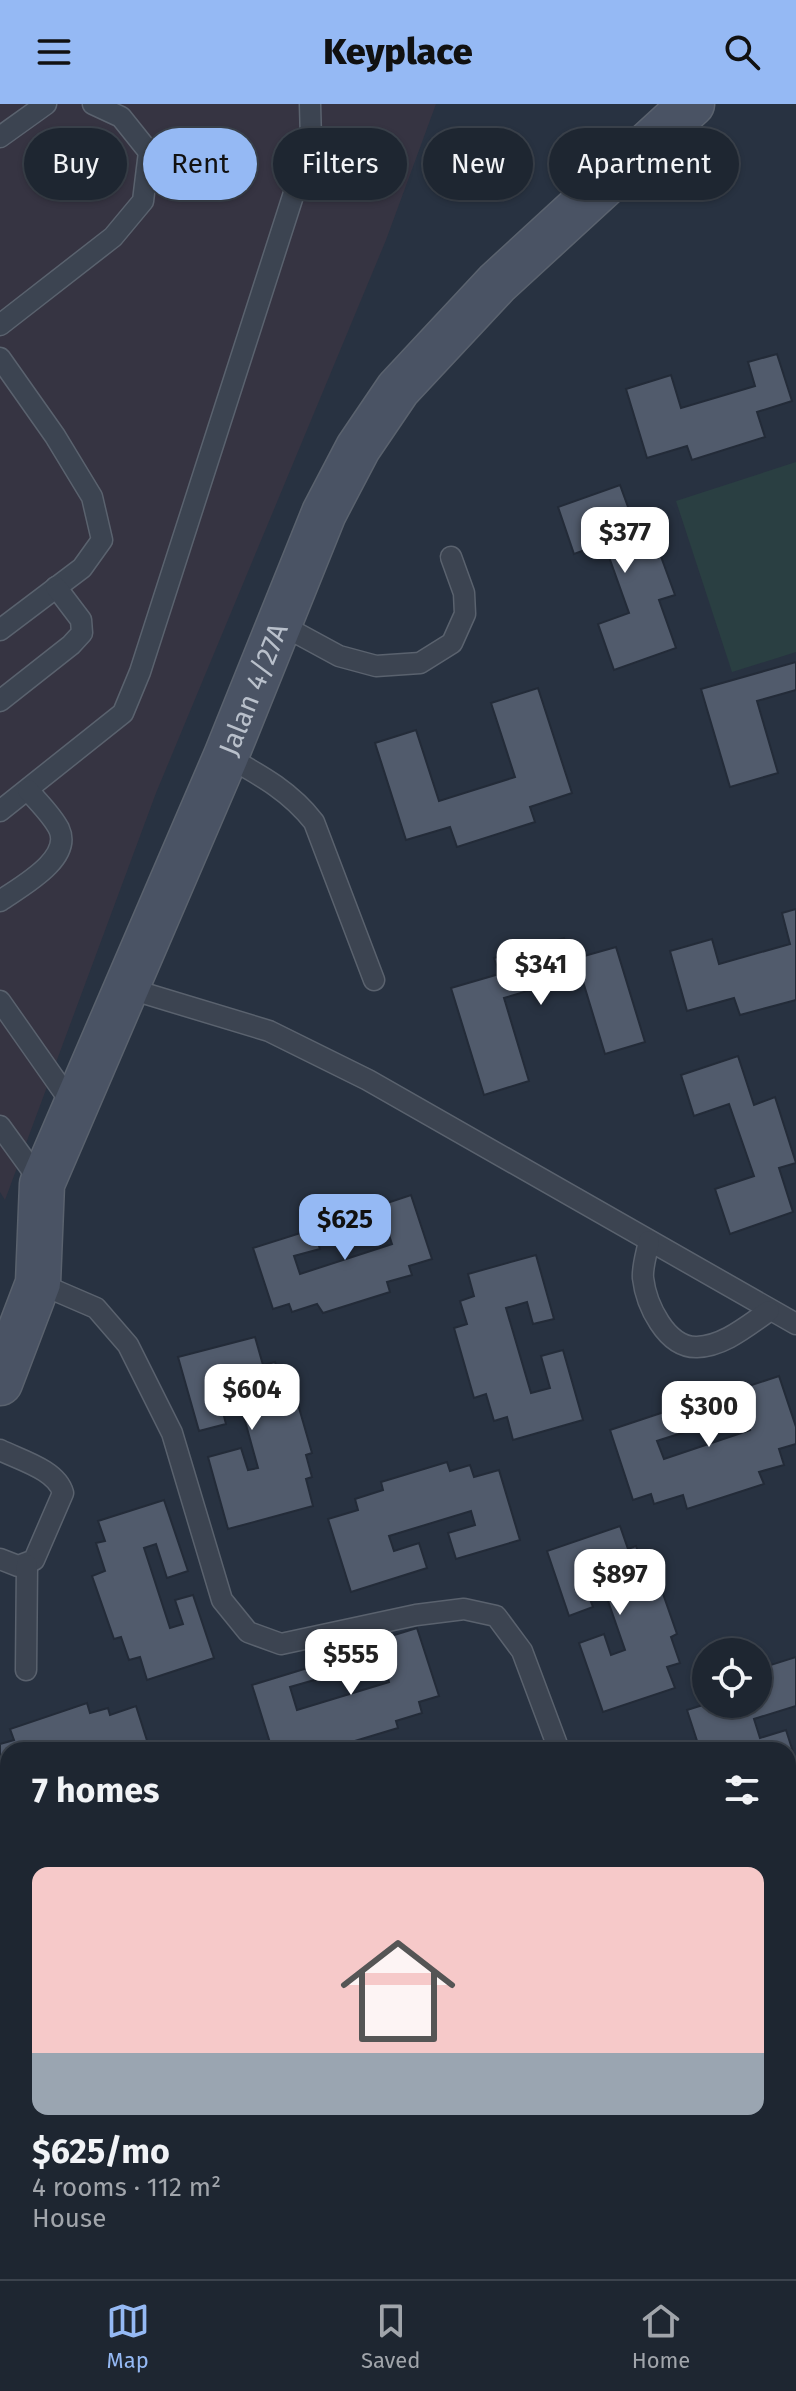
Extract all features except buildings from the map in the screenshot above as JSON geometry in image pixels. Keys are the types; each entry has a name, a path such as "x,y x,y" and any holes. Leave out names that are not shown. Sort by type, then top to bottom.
{"street":[{"name":"Jalan 4/27A","path":"0,1383 38,1283 42,1184 226,756 324,513 358,448 398,389 497,283 692,104"}],"lane":[{"path":"0,137 46,104"},
{"path":"0,325 113,237 143,201 149,152 121,117 93,104"},
{"path":"0,811 123,713 140,672 311,140 310,104"},
{"path":"0,358 55,436 92,497 102,540 82,568 0,630"},
{"path":"280,624 339,656 376,666 420,663 452,643 465,614 464,593 451,557"},
{"path":"0,701 82,633 81,620 56,587"},
{"path":"226,756 285,790 314,822 374,980"},
{"path":"0,901 49,865 61,848 60,832 28,790"},
{"path":"127,988 269,1031 368,1080 796,1324"},
{"path":"0,1001 75,1108"},
{"path":"0,1126 42,1184"},
{"path":"649,1241 642,1276 648,1300 660,1324 677,1341 694,1348 716,1344 769,1311"},
{"path":"38,1283 96,1308 128,1345 172,1433 222,1600 248,1632 281,1644 416,1615 464,1609 496,1616 522,1651 556,1742"},
{"path":"0,1450 51,1475 61,1483 63,1493 34,1560 18,1566 0,1559"},
{"path":"26,1670 27,1565"}],"shaded area":[{"path":"0,104 436,104 427,128 423,128 423,139 407,183 407,128 273,128 273,200 401,200 156,793 5,1200 0,1192"}],"green space":[{"path":"796,462 796,652 732,672 676,501"}]}
